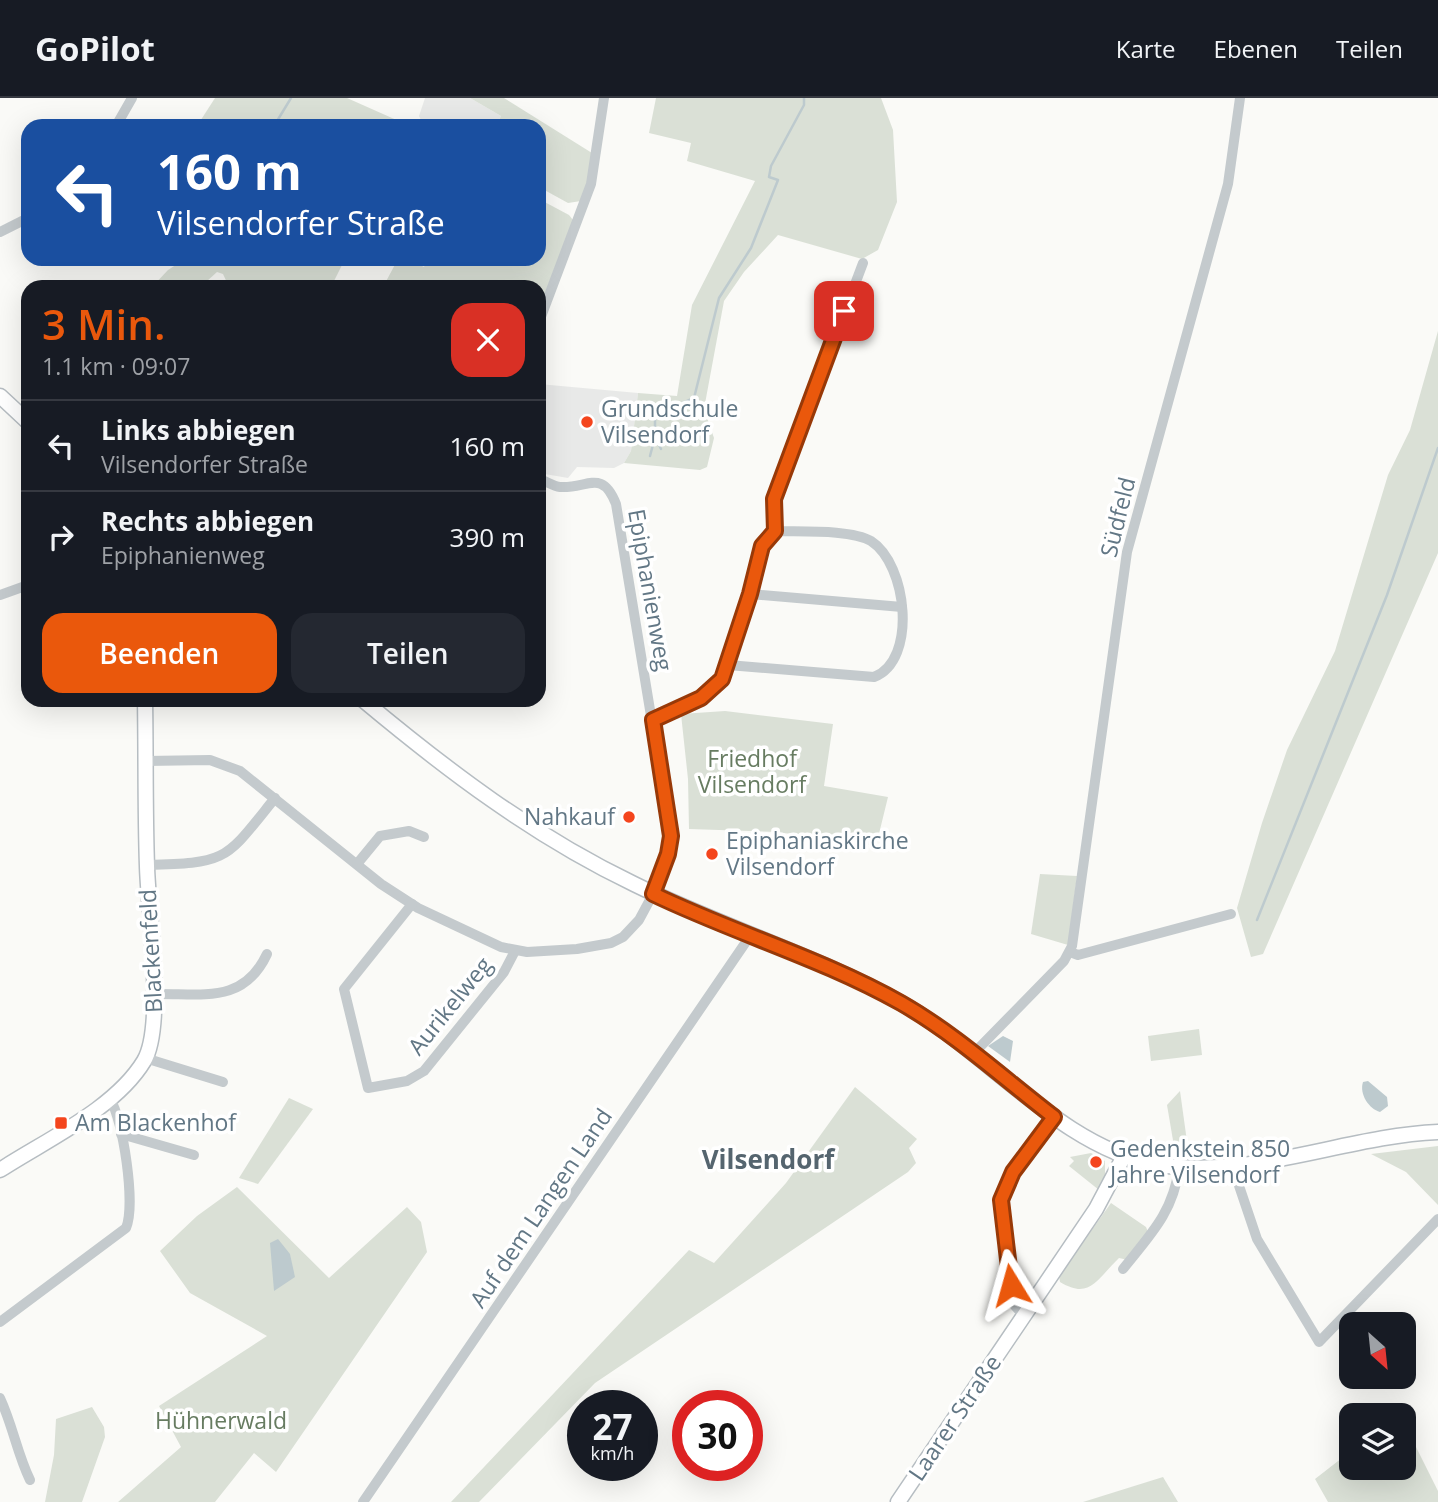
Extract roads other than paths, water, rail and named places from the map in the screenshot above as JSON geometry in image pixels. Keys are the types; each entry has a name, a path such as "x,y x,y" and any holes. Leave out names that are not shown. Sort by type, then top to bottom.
{"main road":[{"path":"0,396 21,416"},
{"name":"Blackenfeld","path":"0,1170 110,1099 125,1085 145,1058 155,1024 147,865 145,707"},
{"path":"372,707 470,785 531,829 653,894 883,993 975,1052 1054,1117 1083,1136 1124,1156 1179,1168 1232,1165 1383,1137 1438,1132"},
{"name":"Laarer Straße","path":"898,1502 1102,1199 1124,1156"}],"street":[{"path":"120,119 132,98"},
{"path":"546,303 591,184 604,98"},
{"name":"Südfeld","path":"1070,952 1127,552 1228,184 1240,98"},
{"path":"0,232 21,222"},
{"path":"653,720 681,709 713,690 728,665 762,546 775,531 774,499 863,263"},
{"name":"Epiphanienweg","path":"515,951 578,949 611,943 623,937 639,920 653,894 668,854 671,836 612,494 606,486 596,482 559,487 546,482"},
{"path":"728,665 874,677 892,666 897,654 902,607 896,579 880,550 872,542 828,533 775,531"},
{"path":"0,595 21,588"},
{"path":"750,594 902,607"},
{"path":"146,761 210,760 227,764 275,797 356,864 412,904 489,942 515,951"},
{"path":"147,865 201,863 222,856 238,844 275,797"},
{"path":"356,864 380,836 409,831 424,837"},
{"name":"Aurikelweg","path":"412,904 344,989 368,1088 407,1081 424,1071 504,972 515,951"},
{"path":"975,1052 1070,952 1078,955 1231,914"},
{"name":"Auf dem Langen Land","path":"363,1502 750,936"},
{"path":"154,994 234,990 246,983 267,954"},
{"path":"145,1058 223,1082"},
{"path":"0,1322 126,1228 130,1212 121,1134 118,1113 110,1099"},
{"path":"1024,1316 1015,1306 1001,1200 1013,1172 1054,1117"},
{"path":"121,1134 194,1155"},
{"path":"1232,1165 1254,1231 1319,1342 1438,1219"},
{"path":"1123,1269 1165,1216 1175,1195 1179,1168"},
{"path":"0,1398 13,1425 19,1459 30,1480"}],"waterway":[{"path":"278,119 291,98"},
{"path":"661,449 655,437 655,415 694,398 719,298 751,248 778,180 769,177 771,166 804,105 804,98"},
{"path":"650,456 655,437"},
{"path":"1257,920 1387,595 1438,448"}],"place":[{"name":"Grundschule Vilsendorf","path":"587,422"},
{"name":"Nahkauf","path":"629,817"},
{"name":"Epiphaniaskirche Vilsendorf","path":"712,854"},
{"name":"Am Blackenhof","path":"61,1123"},
{"name":"Gedenkstein 850 Jahre Vilsendorf","path":"1096,1162"}],"district":[{"name":"Vilsendorf","path":"768,1160"}],"park label":[{"name":"Friedhof Vilsendorf","path":"752,772"},
{"name":"Hühnerwald","path":"221,1421"}]}
